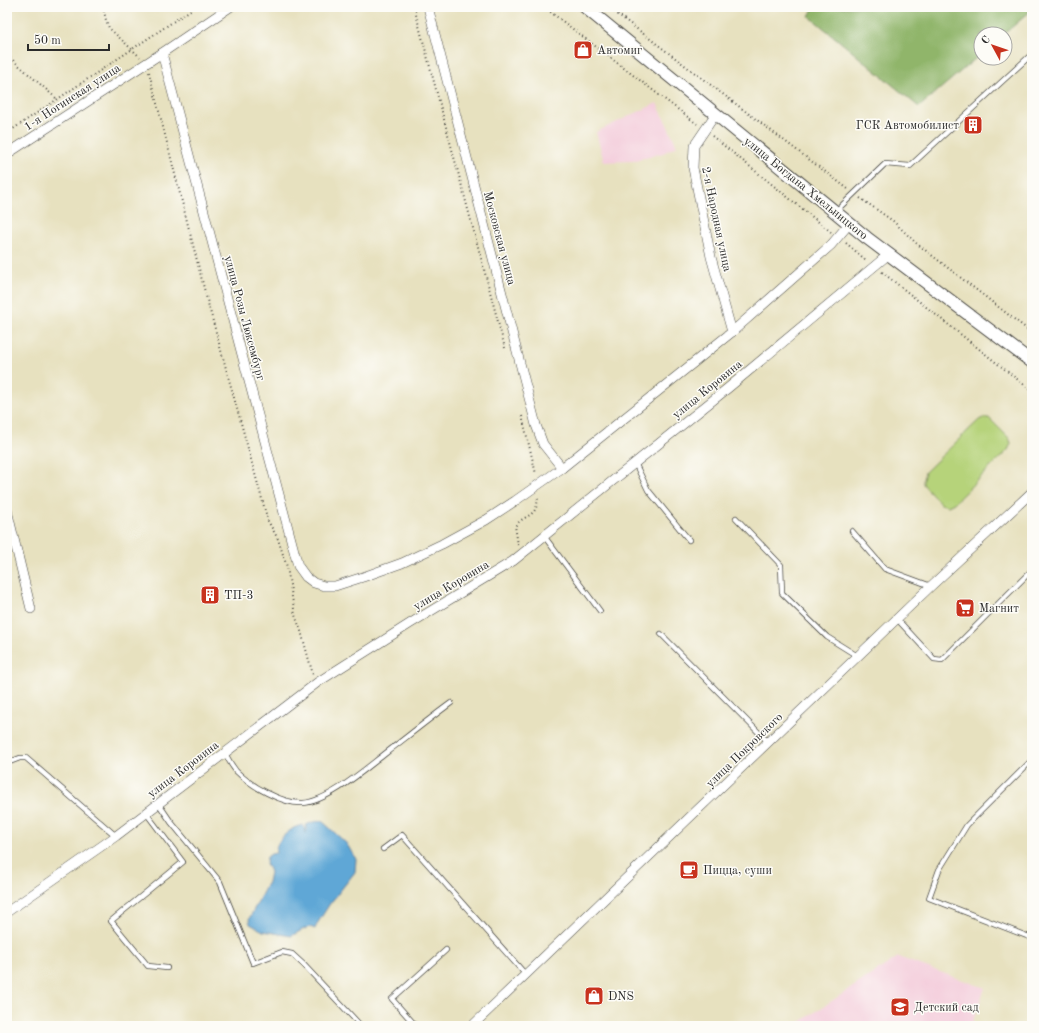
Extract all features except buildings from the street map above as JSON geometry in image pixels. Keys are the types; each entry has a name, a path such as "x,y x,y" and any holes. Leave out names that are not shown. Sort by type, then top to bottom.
{"street":[{"name":"1-я Ногинская улица","path":"7,154 146,64 230,7"},
{"name":"Московская улица","path":"428,7 536,425 543,444 562,468"},
{"name":"улица Богдана Хмельницкого","path":"585,7 835,213 1032,362"},
{"name":"улица Розы Люксембург","path":"162,53 237,330 288,532 298,566 306,577 314,583 324,586 335,586 402,563 442,544 486,520 538,484"},
{"name":"2-я Народная улица","path":"715,115 694,146 692,168 710,258 732,332"},
{"path":"538,484 562,468 732,332 831,245 849,224"},
{"name":"улица Коровина","path":"7,912 116,836 315,684 520,555 635,463 889,254"},
{"name":"улица Покровского","path":"472,1026 859,657 931,586 1032,492"},
{"path":"7,510 31,609"}],"lane":[{"path":"835,213 885,164 910,166 1032,54"},
{"path":"635,463 648,490 689,540"},
{"path":"736,518 781,565 782,593 827,637 859,657"},
{"path":"852,531 885,569 931,586"},
{"path":"544,536 600,611"},
{"path":"897,619 934,659 942,660 1032,570"},
{"path":"661,634 769,743"},
{"path":"225,753 235,770 253,786 280,799 302,803 314,801 326,796 355,777 451,703"},
{"path":"7,764 20,758 26,758 116,836"},
{"path":"1032,760 966,825 939,870 929,898 1032,938"},
{"path":"158,803 171,822 220,882 253,963 282,952 292,954 361,1026"},
{"path":"146,813 183,862 111,921 148,966 167,968"},
{"path":"383,849 402,835 526,975"},
{"path":"416,1026 392,999 446,950"}],"path":[{"path":"103,7 109,28 146,64 151,77 206,296 268,521 278,539 287,566 295,616 301,631 315,684"},
{"path":"7,133 196,7"},
{"path":"414,7 506,353"},
{"path":"544,7 704,130 1032,391"},
{"path":"608,7 854,194 893,221 916,243 1032,333"},
{"path":"7,55 58,99"},
{"path":"520,555 515,526 518,522 534,513 537,507 538,484 521,411"}],"shaded area":[{"path":"657,103 677,146 663,153 632,161 604,162 596,132"},
{"name":"Детский сад","path":"898,957 985,988 971,1026 794,1026"}],"green space":[{"path":"814,7 1032,7 1032,10 1013,26 973,26 973,61 919,107 809,16"},
{"path":"989,418 1009,438 1011,443 1008,450 954,503 948,506 941,504 923,484 925,472 979,420"}],"water":[{"path":"322,821 346,843 356,859 355,872 329,905 315,929 310,927 306,928 291,936 263,931 250,924 249,919 268,882 270,872 266,863 267,857 276,853 280,840 292,829 303,825 306,833 306,825 313,822"}],"place":[{"name":"Автомиг","path":"583,50"},
{"name":"ГСК Автомобилист","path":"973,125"},
{"name":"ТП-3","path":"210,595"},
{"name":"Магнит","path":"965,608"},
{"name":"Пицца, суши","path":"689,870"},
{"name":"DNS","path":"594,996"},
{"name":"Детский сад","path":"900,1007"}]}
